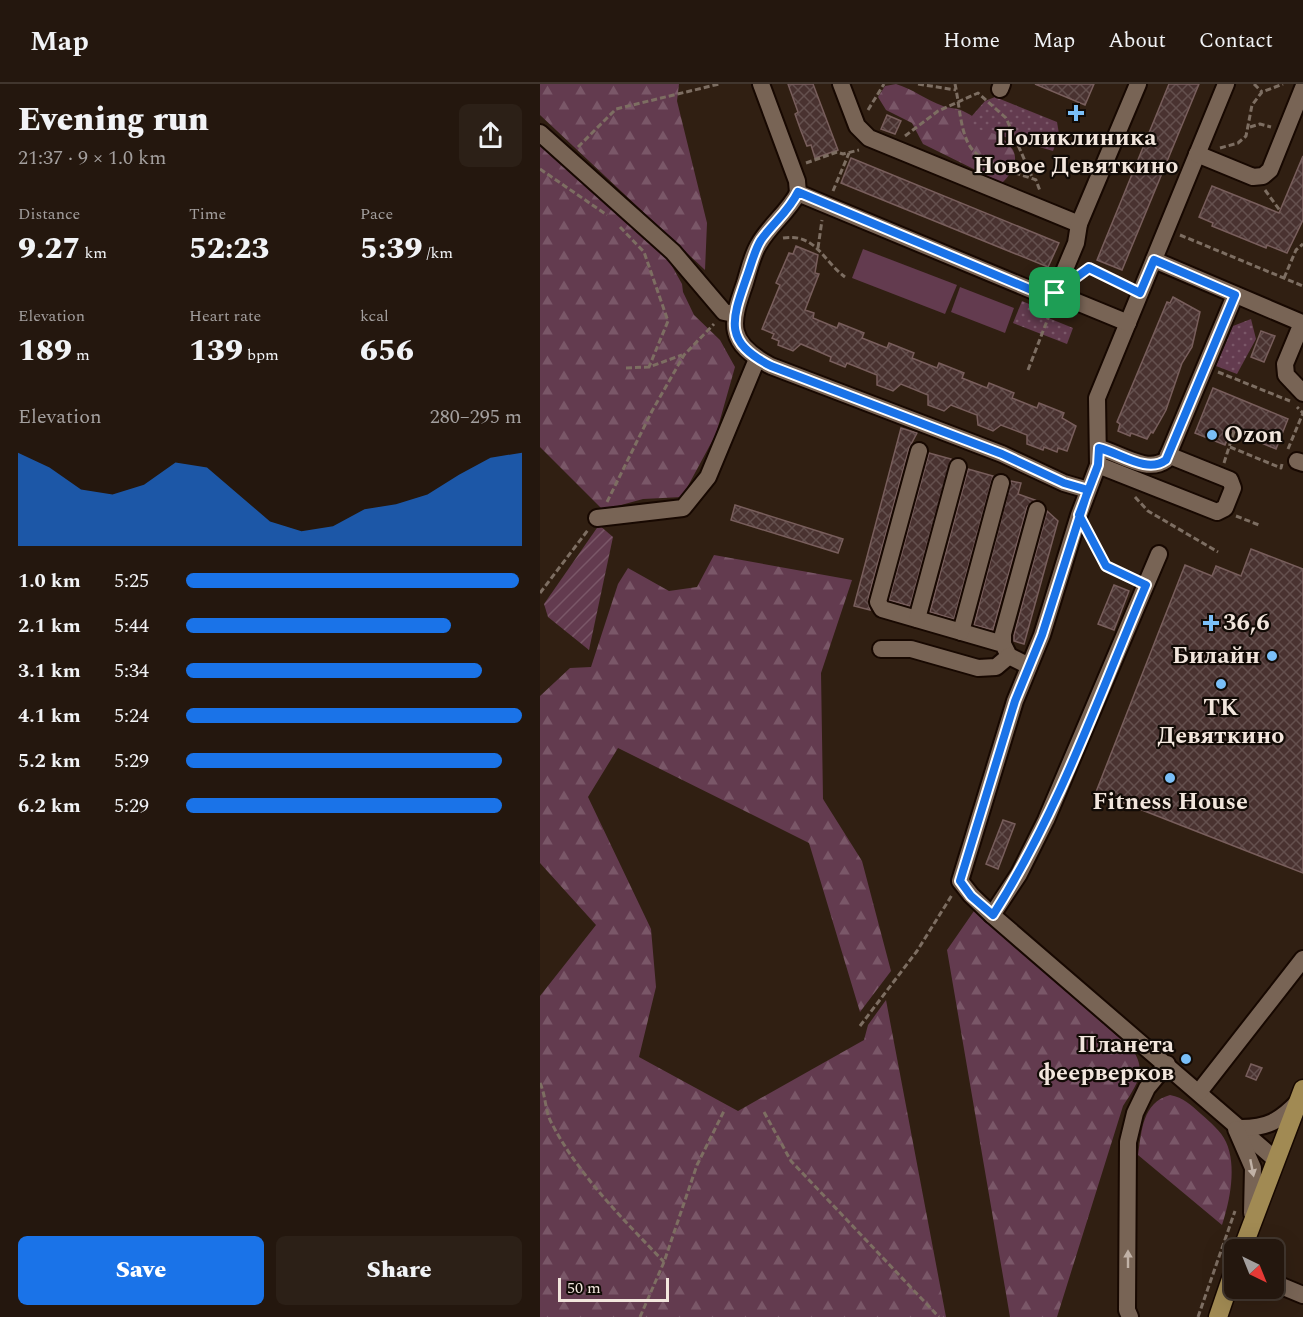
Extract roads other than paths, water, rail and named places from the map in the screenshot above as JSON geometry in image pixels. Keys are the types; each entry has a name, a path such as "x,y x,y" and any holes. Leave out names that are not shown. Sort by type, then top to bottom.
{"main road":[{"path":"1246,1239 1301,1095"},
{"path":"1218,1317 1224,1299"}],"street":[{"path":"729,313 763,237 792,204 798,192 792,168 761,84"},
{"path":"841,84 856,126 869,138 1080,224"},
{"path":"1055,293 1076,243 1080,224 1138,84"},
{"path":"1226,84 1097,398 1099,457 1042,635 1012,712 960,881 971,896 1276,1160"},
{"path":"1197,154 1253,177 1263,176 1270,170 1303,88"},
{"path":"540,133 673,252 729,313 742,347 757,359 1002,454 1064,483 1088,490"},
{"path":"798,192 1034,291 1055,293 1128,324"},
{"path":"1154,260 1302,322 1285,364 1286,375 1303,393"},
{"path":"1099,457 1149,466 1158,465 1168,455 1235,295"},
{"path":"597,518 682,508 708,477 757,359"},
{"path":"919,451 878,602 882,609 961,632 1006,650 1029,666"},
{"path":"1099,457 1134,479 1217,512 1225,508 1233,484 1168,455"},
{"path":"917,619 958,467"},
{"path":"961,632 1000,483"},
{"path":"881,649 911,649 978,668 996,667 1006,650 1003,634 1037,510"},
{"path":"993,915 1019,874 1046,820 1159,554"},
{"path":"1199,1092 1303,959"},
{"path":"1130,1317 1127,1310 1128,1142 1135,1113 1147,1088 1167,1064"},
{"path":"1241,1128 1269,1125 1282,1118 1301,1095"},
{"path":"1227,1116 1246,1147 1253,1168 1254,1197 1246,1239"},
{"path":"1284,1287 1303,1295"}],"place":[{"name":"Поликлиника Новое Девяткино","path":"1076,113"},
{"name":"Ozon","path":"1212,435"},
{"name":"36,6","path":"1211,623"},
{"name":"Билайн","path":"1272,656"},
{"name":"ТК Девяткино","path":"1221,684"},
{"name":"Fitness House","path":"1170,778"},
{"name":"Планета феерверков","path":"1186,1059"}]}
